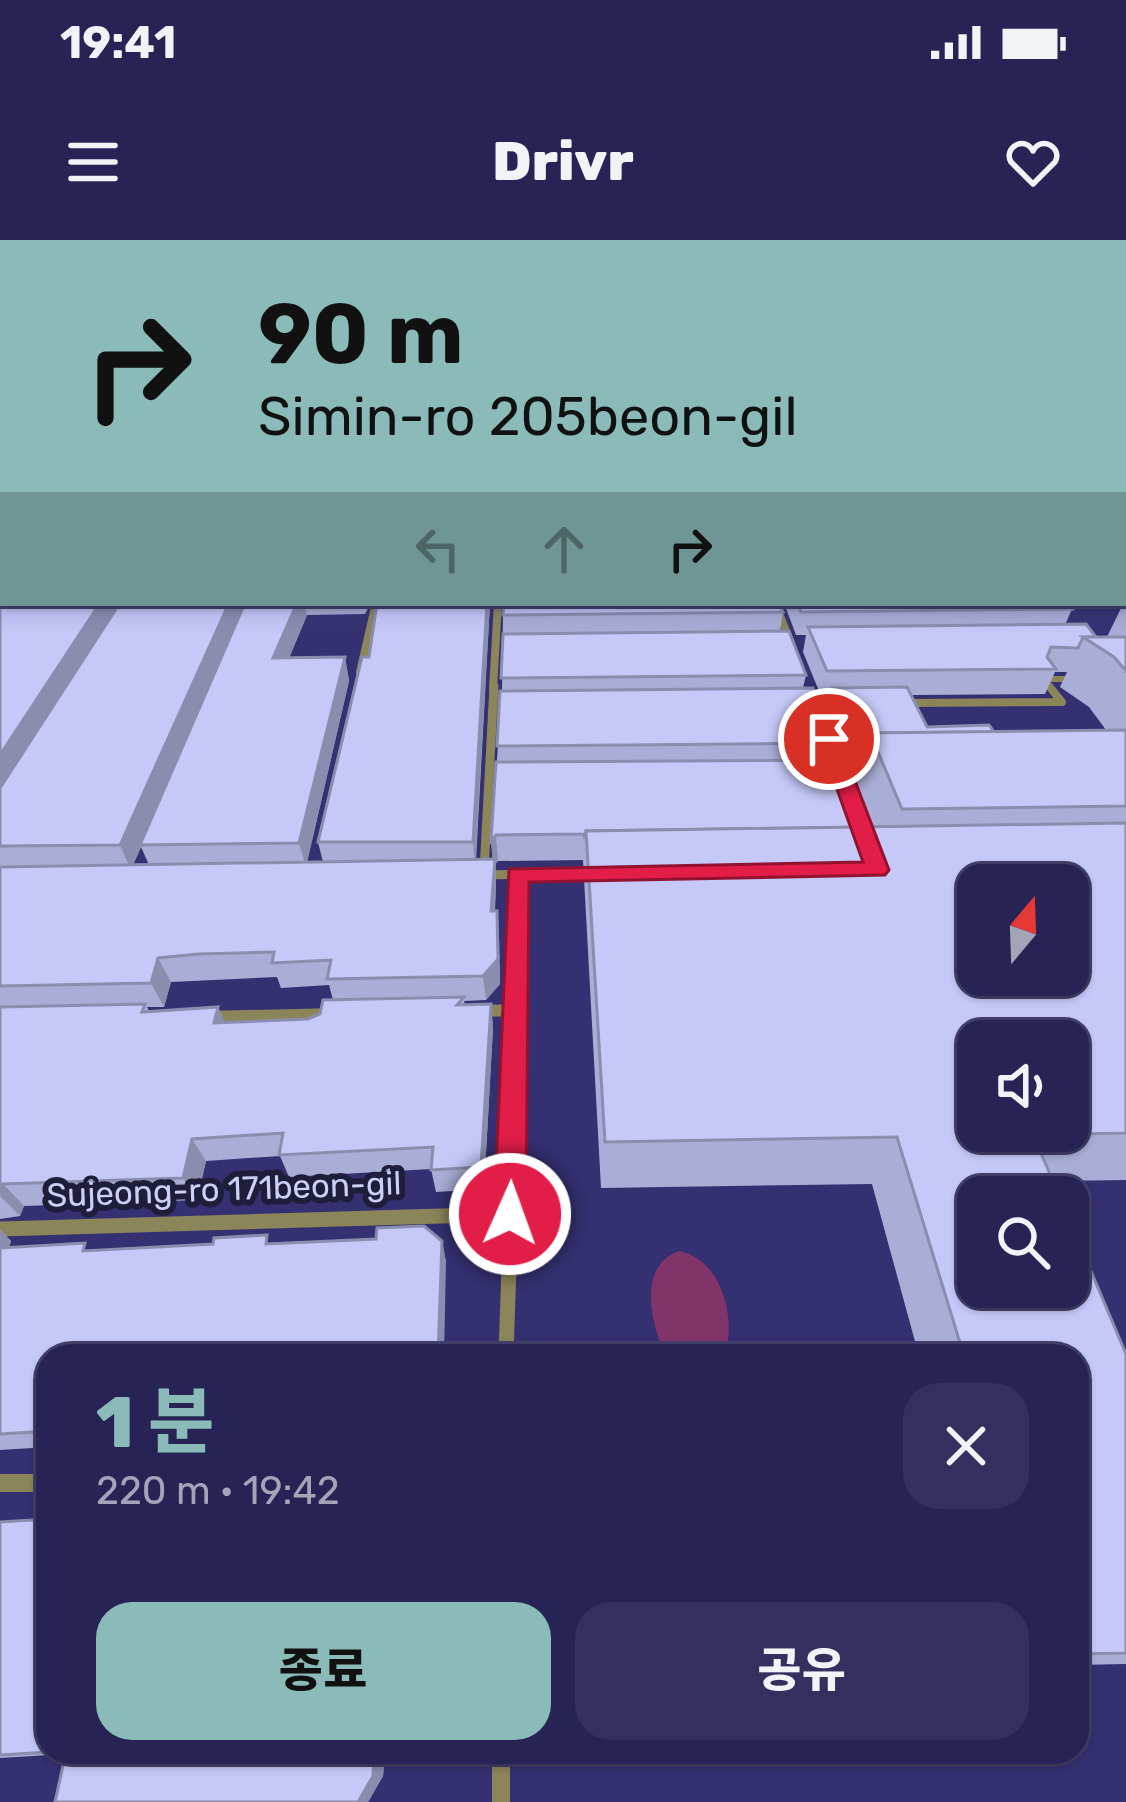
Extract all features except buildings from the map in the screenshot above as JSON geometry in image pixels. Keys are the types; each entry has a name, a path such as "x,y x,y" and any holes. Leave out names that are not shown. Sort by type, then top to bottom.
{"street":[{"path":"355,694 375,606"},
{"path":"484,875 498,606"},
{"path":"777,606 799,663"},
{"path":"768,644 814,643"},
{"path":"496,647 519,646"},
{"path":"462,875 613,873"},
{"path":"506,1344 518,1010 517,874"},
{"path":"470,1011 518,1010"},
{"path":"182,1017 350,1013"},
{"name":"Sujeong-ro 171beon-gil","path":"7,1229 510,1214"},
{"path":"0,1483 36,1483"},
{"path":"500,1802 501,1764"}],"lane":[{"path":"904,703 1062,702 1043,679 1088,680"}],"shaded area":[{"path":"679,1251 694,1257 716,1278 727,1308 727,1344 661,1344 651,1296 657,1269"}],"route":[{"path":"510,1214 518,1010 517,874 877,870 829,739"}]}
